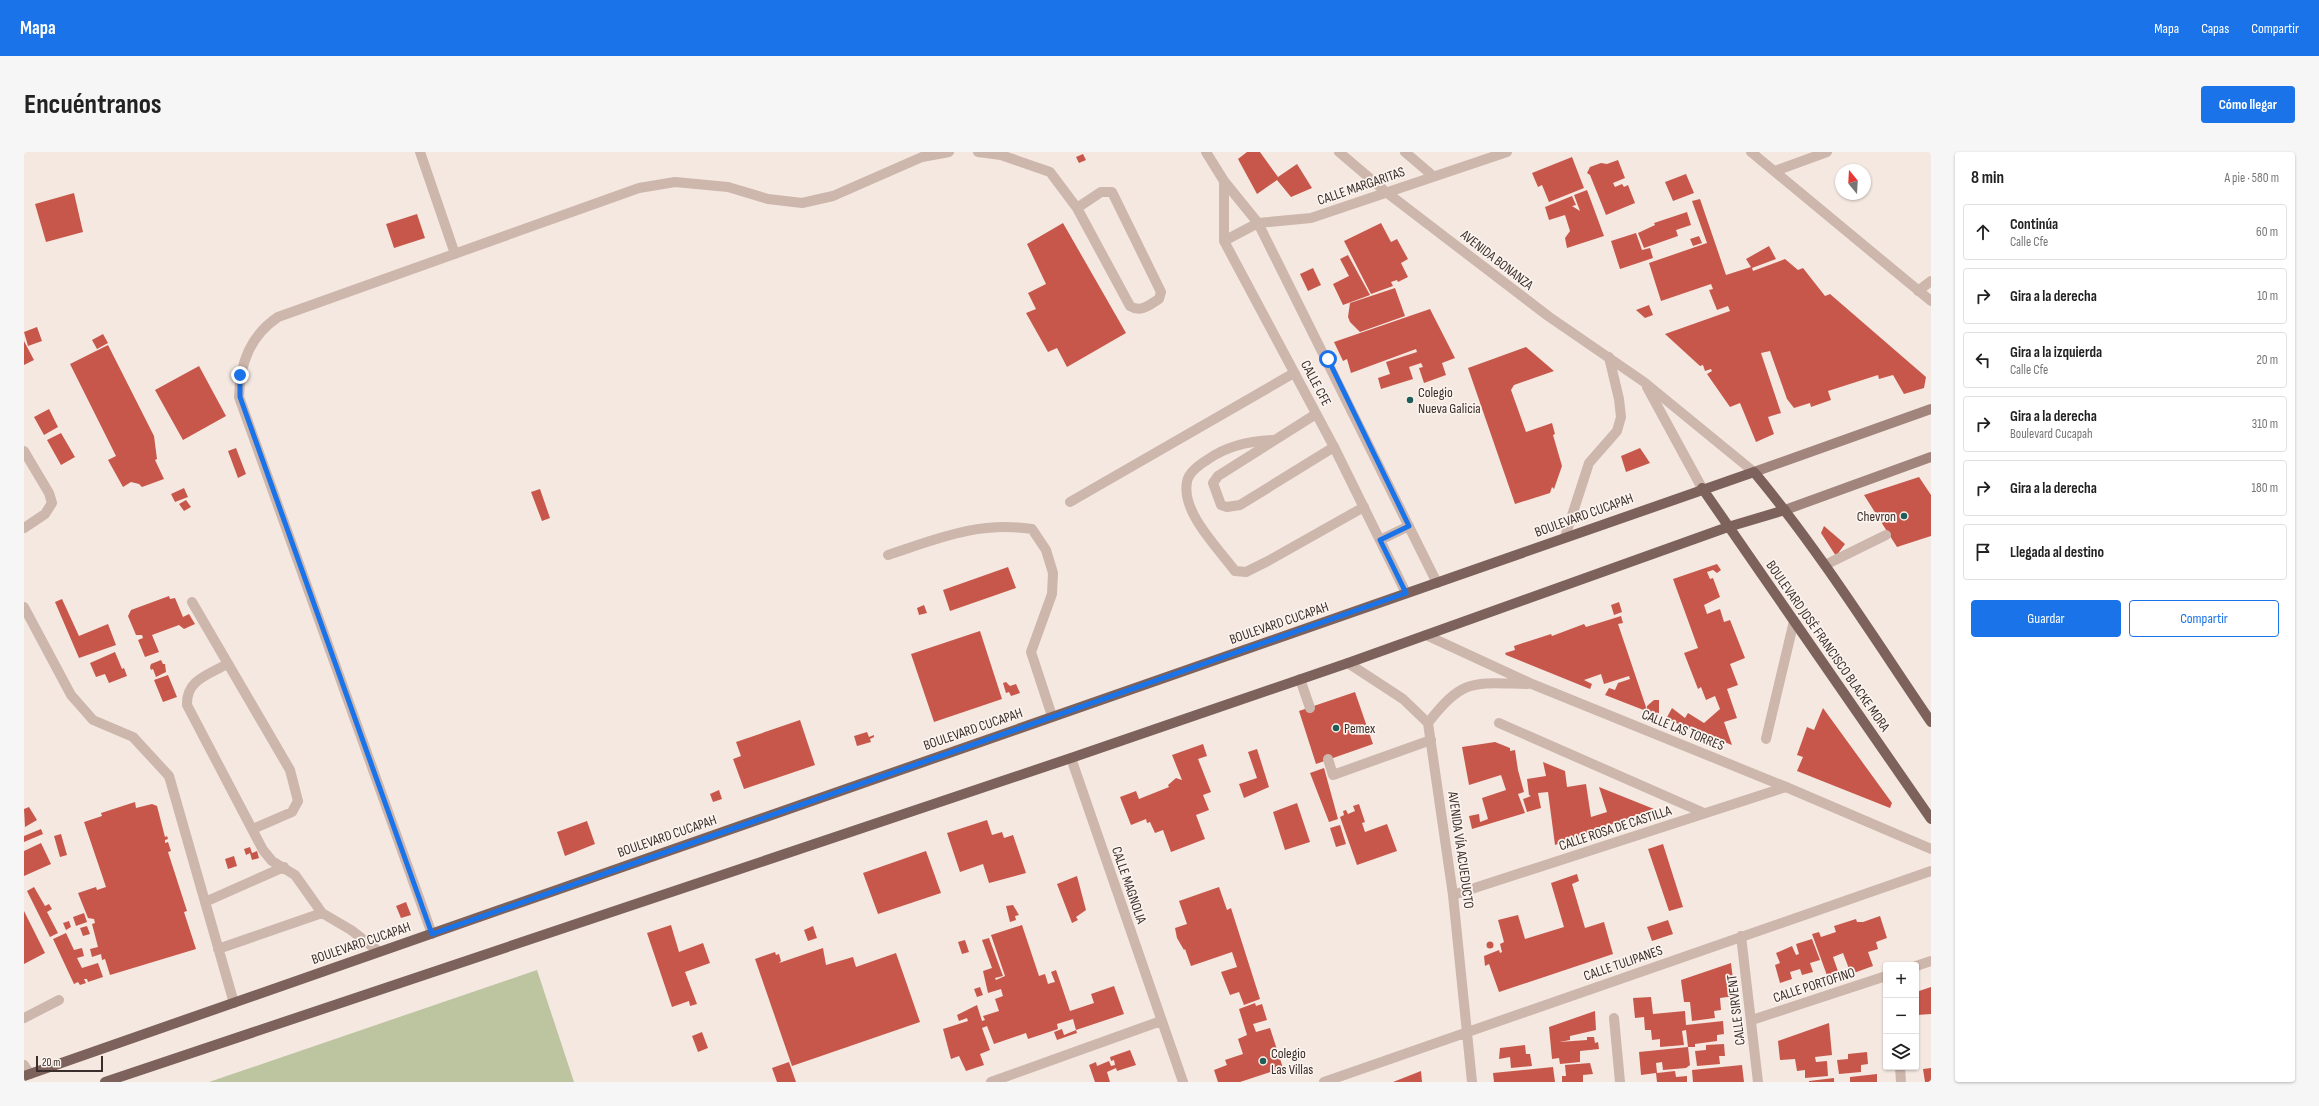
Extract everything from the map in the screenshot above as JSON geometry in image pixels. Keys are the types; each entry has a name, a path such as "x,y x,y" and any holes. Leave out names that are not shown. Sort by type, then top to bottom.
{"main road":[{"name":"BOULEVARD CUCAPAH","path":"27,1075 1931,409"},
{"path":"105,1082 1071,758 1348,663 1728,527 1785,510 1931,457"},
{"path":"1754,472 1785,510 1825,565 1931,722"},
{"name":"BOULEVARD JOSÉ FRANCISCO BLACKE MORA","path":"1702,488 1931,818"}],"street":[{"path":"420,152 455,254"},
{"path":"432,934 240,397 240,375 248,351 264,326 278,317 639,188 675,182 728,187 768,199 802,203 833,196 922,157 949,152"},
{"path":"978,152 1001,155 1050,172 1077,208 1130,306 1137,310 1141,310 1159,299 1161,292 1112,192 1101,192 1077,208"},
{"name":"CALLE CFE","path":"1206,152 1224,181 1258,223 1437,583"},
{"name":"AVENIDA BONANZA","path":"1339,152 1386,192 1548,316 1644,382 1754,472"},
{"path":"1405,152 1433,176"},
{"name":"CALLE MARGARITAS","path":"1224,241 1258,223 1311,218 1507,152"},
{"path":"1751,152 1931,301"},
{"path":"1775,171 1827,152"},
{"name":"CALLE CFE","path":"1224,181 1224,241 1334,447 1406,593"},
{"path":"1918,291 1931,281"},
{"path":"1565,537 1589,463 1617,430 1619,424 1620,417 1618,399 1608,357"},
{"path":"1070,502 1294,374"},
{"name":"AVENIDA BONANZA","path":"1644,382 1702,488"},
{"path":"1316,414 1272,440 1218,476 1213,483 1221,505 1227,507 1240,505 1334,447"},
{"path":"1272,440 1260,440 1218,452 1197,467 1187,481 1186,495 1192,513 1235,571 1246,572 1268,562 1364,507"},
{"path":"24,451 49,493 52,503 45,514 24,528"},
{"path":"1380,540 1409,526"},
{"path":"888,555 966,530 1020,527 1032,529 1046,550 1053,573 1052,594 1031,652 1052,716"},
{"path":"1825,565 1886,535"},
{"path":"192,602 227,664 280,749 290,770 298,801 292,812 253,829"},
{"path":"24,606 71,695 93,720 133,737 169,776 234,1003"},
{"path":"1766,739 1794,621"},
{"name":"CALLE LAS TORRES","path":"1426,635 1532,684 1786,787 1931,849"},
{"path":"1348,663 1403,699 1428,723 1447,700 1457,691 1471,684 1532,684"},
{"path":"227,664 192,684 186,694 187,705 263,850 272,861 295,875 322,913 351,930 378,951"},
{"path":"1300,679 1310,708"},
{"name":"AVENIDA VÍA ACUEDUCTO","path":"1428,723 1453,895 1472,1082"},
{"path":"1499,723 1704,813"},
{"path":"1328,759 1333,775 1431,740"},
{"name":"CALLE MAGNOLIA","path":"1071,758 1182,1082"},
{"name":"CALLE ROSA DE CASTILLA","path":"1453,895 1786,787"},
{"path":"204,902 284,867"},
{"name":"CALLE TULIPANES","path":"1324,1082 1931,871"},
{"path":"218,949 322,913"},
{"name":"CALLE SIRVENT","path":"1741,936 1752,1020 1758,1082"},
{"path":"1919,965 1931,961"},
{"name":"CALLE PORTOFINO","path":"1752,1020 1883,977"},
{"path":"24,1018 59,1000"},
{"path":"1614,1018 1620,1082"},
{"path":"991,1082 1161,1021"},
{"path":"24,1065 27,1075"},
{"path":"1900,1070 1901,1082"}],"green space":[{"path":"537,970 574,1082 209,1082"}],"building":[{"path":"1247,152 1260,152 1278,177 1297,164 1312,188 1291,197 1277,180 1257,194 1238,159"},
{"path":"1083,154 1086,160 1079,163 1076,157"},
{"path":"1572,157 1584,188 1549,202 1542,185 1538,187 1532,173"},
{"path":"1618,160 1625,178 1613,183 1615,187 1622,184 1624,187 1628,185 1635,203 1606,215 1590,175 1587,173 1590,167 1601,163 1607,164"},
{"path":"1686,174 1694,193 1673,201 1665,182"},
{"path":"1587,190 1604,236 1567,248 1565,238 1570,231 1565,215 1549,220 1545,207 1572,196 1576,205 1572,206 1580,211 1574,195"},
{"path":"74,193 83,232 46,242 35,204"},
{"path":"1700,199 1726,275 1751,267 1746,259 1769,246 1776,259 1752,268 1753,271 1785,259 1798,270 1803,268 1825,296 1830,294 1926,377 1924,388 1904,394 1893,375 1879,379 1878,375 1828,391 1831,400 1811,407 1810,403 1794,408 1787,399 1770,351 1761,353 1781,413 1768,417 1774,434 1756,442 1740,403 1730,407 1707,374 1712,371 1711,369 1705,371 1703,365 1700,366 1665,334 1730,311 1728,306 1717,310 1709,290 1713,289 1711,284 1661,301 1649,263 1707,243 1692,201"},
{"path":"1687,212 1691,225 1676,230 1678,236 1644,248 1638,233 1655,225 1654,223"},
{"path":"417,214 425,238 394,248 386,224"},
{"path":"1063,223 1126,333 1067,367 1057,348 1048,352 1026,313 1036,309 1028,293 1046,284 1027,244"},
{"path":"1381,223 1391,242 1397,239 1408,259 1401,263 1408,277 1398,282 1397,280 1391,282 1393,286 1371,294 1344,241"},
{"path":"1636,233 1642,250 1650,248 1653,258 1620,269 1611,241"},
{"path":"1699,236 1702,243 1693,246 1690,239"},
{"path":"1348,255 1370,295 1343,305 1333,284 1349,276 1340,259"},
{"path":"1313,268 1321,285 1308,291 1300,274"},
{"path":"1395,288 1405,316 1360,332 1350,322 1348,317 1350,303"},
{"path":"1649,305 1653,315 1645,318 1636,310"},
{"path":"1430,309 1455,358 1442,363 1446,375 1424,383 1419,368 1423,367 1421,363 1409,367 1413,379 1381,389 1378,378 1390,374 1386,362 1417,352 1416,349 1351,373 1347,359 1343,361 1334,342"},
{"path":"37,327 42,341 28,346 24,332"},
{"path":"103,334 108,343 97,349 92,340"},
{"path":"24,341 34,360 24,365"},
{"path":"108,345 154,436 157,459 155,460 164,479 142,487 139,484 131,482 123,487 108,460 116,456 70,364"},
{"path":"1526,347 1554,371 1514,385 1511,390 1526,432 1552,423 1555,434 1553,435 1562,466 1554,489 1552,487 1550,493 1515,504 1468,368"},
{"path":"199,366 226,416 183,440 155,390"},
{"path":"49,409 58,427 44,435 34,417"},
{"path":"61,433 75,457 61,465 47,440"},
{"path":"236,448 246,474 238,478 228,451"},
{"path":"1640,448 1650,463 1626,472 1621,456"},
{"name":"Chevron","path":"1919,477 1931,495 1931,536 1897,547 1864,495"},
{"path":"184,488 188,497 175,502 171,494"},
{"path":"540,489 550,518 542,521 531,492"},
{"path":"186,500 191,507 184,511 179,504"},
{"path":"1824,526 1845,544 1836,556 1821,533"},
{"path":"1717,564 1721,570 1717,573 1713,570 1707,572 1710,579 1713,578 1720,597 1704,605 1707,614 1720,609 1724,622 1730,620 1745,658 1730,664 1738,685 1727,689 1737,718 1724,722 1732,745 1666,719 1672,708 1685,718 1688,713 1704,723 1720,709 1715,696 1706,700 1701,687 1698,689 1684,653 1698,648 1673,579"},
{"path":"1008,567 1016,588 950,611 943,590"},
{"path":"169,596 170,599 175,598 183,617 189,614 195,624 184,629 179,625 152,635 159,652 145,657 138,640 143,638 142,635 136,635 128,616 131,610"},
{"path":"62,599 79,636 108,624 116,645 79,658 55,602"},
{"path":"1619,602 1622,612 1614,615 1611,605"},
{"path":"924,605 927,613 919,615 917,608"},
{"path":"1621,616 1623,623 1618,624 1647,710 1647,706 1654,700 1659,700 1659,716 1605,695 1609,688 1615,690 1618,683 1630,679 1629,676 1604,684 1601,674 1584,680 1592,684 1590,689 1506,655 1505,653 1515,650 1514,646 1551,634 1552,636 1584,624 1586,627"},
{"path":"980,631 1002,699 934,722 911,654"},
{"path":"115,652 122,669 124,668 127,676 109,683 105,674 96,677 90,663"},
{"path":"161,660 163,664 165,664 166,672 156,677 153,669 151,670 150,667 151,664"},
{"path":"168,675 177,697 163,702 154,680"},
{"path":"1006,682 1010,686 1016,684 1020,693 1011,696 1009,692 1006,693 1003,683"},
{"name":"Pemex","path":"1355,692 1373,744 1316,764 1299,711"},
{"path":"1823,708 1892,803 1890,808 1797,771 1803,757 1797,755 1807,727 1814,730"},
{"path":"800,720 815,765 744,789 733,759 741,756 736,742"},
{"path":"867,732 869,737 874,735 874,737 870,739 871,742 857,746 854,736"},
{"path":"1495,742 1510,748 1510,751 1515,750 1518,770 1524,792 1518,794 1525,813 1472,829 1469,816 1479,814 1480,822 1488,819 1482,798 1506,790 1501,775 1469,785 1462,747"},
{"path":"1203,744 1207,756 1198,759 1211,792 1203,795 1209,810 1196,815 1205,839 1171,852 1163,830 1155,833 1150,822 1147,823 1146,819 1131,825 1120,797 1136,791 1139,799 1169,787 1168,785 1176,778 1182,780 1172,755"},
{"path":"1257,749 1269,787 1244,798 1239,784 1257,778 1248,752"},
{"path":"1543,762 1565,771 1567,787 1586,784 1591,817 1607,812 1599,787 1654,809 1555,845 1548,792 1538,793 1541,808 1527,812 1523,799 1531,796 1529,795 1527,779 1546,776"},
{"path":"1324,768 1338,819 1329,822 1310,773"},
{"path":"719,790 722,799 713,802 710,794"},
{"path":"135,802 136,808 152,804 157,806 165,837 167,836 168,839 165,840 165,843 168,842 171,851 168,852 187,911 184,912 196,949 110,975 105,959 102,960 101,954 92,957 90,949 98,947 92,924 95,923 94,919 88,918 78,893 96,887 97,890 106,887 84,822 102,816 101,813"},
{"path":"1297,803 1310,842 1285,850 1273,812"},
{"path":"1359,804 1365,822 1362,823 1365,832 1387,824 1397,851 1357,865 1340,817 1344,815 1343,811 1346,810 1348,814 1355,811 1353,806"},
{"path":"29,807 37,820 25,827 24,809"},
{"path":"987,820 992,835 1002,832 1004,838 1013,835 1026,873 989,883 983,864 960,872 947,833"},
{"path":"587,821 595,844 565,856 557,832"},
{"path":"1340,825 1346,844 1336,847 1330,828"},
{"path":"41,829 43,834 24,842 24,836"},
{"path":"61,834 67,855 60,857 54,836"},
{"path":"41,843 51,864 24,876 24,851"},
{"path":"1663,844 1683,907 1669,911 1648,849"},
{"path":"250,847 252,853 257,851 259,858 252,860 250,853 246,855 244,849"},
{"path":"926,851 941,893 878,914 863,873"},
{"path":"234,856 237,866 228,869 225,859"},
{"path":"1577,874 1579,881 1572,884 1585,928 1604,922 1613,954 1499,992 1489,964 1485,966 1484,956 1499,950 1500,953 1502,952 1500,944 1504,942 1498,920 1518,915 1525,939 1564,927 1551,883"},
{"path":"1077,876 1086,910 1076,917 1078,920 1072,923 1057,884"},
{"path":"34,887 45,906 49,904 52,909 47,912 58,933 50,937 27,891"},
{"path":"1219,887 1227,910 1231,908 1260,999 1244,1005 1239,992 1230,995 1221,972 1237,967 1232,952 1191,966 1185,949 1184,950 1177,938 1175,928 1187,924 1179,901"},
{"path":"406,902 411,915 401,918 396,906"},
{"path":"1013,905 1019,915 1015,916 1016,920 1010,922 1006,906"},
{"path":"24,911 45,953 24,964"},
{"path":"84,913 87,922 76,926 73,917"},
{"path":"1880,916 1887,938 1876,942 1878,949 1868,952 1873,966 1851,974 1843,953 1833,957 1839,974 1837,979 1829,981 1812,934 1819,932 1821,937 1836,932 1834,926 1856,919 1857,922 1863,922"},
{"path":"1668,920 1673,934 1652,941 1647,927"},
{"path":"69,921 71,927 66,930 63,923"},
{"path":"671,925 679,952 703,943 710,963 685,972 697,1004 690,1006 689,1001 672,1007 647,933"},
{"path":"1022,925 1039,976 1045,974 1048,984 1055,982 1051,972 1056,970 1070,1011 1094,1003 1091,994 1114,986 1124,1014 1076,1030 1073,1019 1057,1024 1058,1029 1028,1039 1026,1033 994,1044 987,1026 982,1028 990,1050 980,1054 984,1065 966,1071 959,1056 951,1059 943,1029 968,1021 967,1018 959,1021 957,1015 977,1005 982,1021 985,1020 983,1016 999,1011 995,999 1003,996 1001,989 988,993 983,971 992,968 982,940 989,938 1003,976 995,978 996,980 1005,976 991,935"},
{"path":"87,926 90,934 83,936 80,928"},
{"path":"813,926 817,938 808,941 804,930"},
{"path":"66,933 74,950 82,948 84,956 77,958 82,968 98,963 103,977 88,982 87,979 84,979 86,983 80,985 78,982 74,984 53,939"},
{"path":"1812,939 1820,960 1810,963 1813,972 1802,975 1800,969 1790,972 1792,979 1780,983 1775,965 1780,963 1776,953 1792,946 1796,955 1799,954 1796,944"},
{"path":"965,940 969,952 962,954 958,942"},
{"path":"1490,941 1493,942 1493,948 1490,949 1487,948 1486,945 1487,942"},
{"path":"823,948 826,965 853,957 856,967 896,953 920,1022 792,1066 755,959 775,952 776,955 779,954 781,961 779,963"},
{"path":"1731,963 1735,996 1720,998 1721,1010 1714,1011 1715,1018 1692,1021 1690,1002 1684,1002 1681,980"},
{"path":"980,987 983,995 977,997 974,989"},
{"path":"1931,987 1931,1014 1919,1015 1919,991"},
{"path":"1651,997 1653,1014 1685,1011 1686,1025 1723,1021 1724,1034 1717,1035 1717,1041 1695,1044 1695,1047 1688,1047 1686,1030 1682,1031 1684,1045 1660,1047 1660,1039 1652,1040 1651,1030 1645,1030 1644,1017 1635,1018 1633,998"},
{"path":"1255,1003 1256,1006 1262,1004 1267,1020 1253,1024 1256,1032 1270,1028 1283,1068 1240,1082 1218,1082 1214,1070 1227,1065 1225,1060 1243,1054 1238,1039 1247,1035 1239,1009"},
{"path":"1595,1011 1596,1030 1570,1036 1570,1040 1559,1042 1587,1040 1587,1037 1594,1037 1595,1043 1598,1042 1599,1049 1580,1051 1580,1062 1560,1064 1559,1058 1552,1059 1549,1027"},
{"path":"1829,1023 1832,1055 1815,1057 1816,1062 1827,1061 1828,1076 1805,1078 1805,1070 1797,1071 1795,1059 1780,1060 1778,1041"},
{"path":"1062,1029 1064,1035 1076,1030 1077,1033 1057,1040 1054,1032"},
{"path":"702,1032 708,1048 698,1052 692,1036"},
{"path":"1724,1044 1725,1056 1719,1056 1720,1064 1697,1066 1695,1051 1706,1050 1706,1045"},
{"path":"1525,1045 1526,1054 1530,1054 1532,1066 1511,1068 1510,1057 1499,1059 1500,1048"},
{"path":"1688,1047 1690,1065 1686,1068 1663,1070 1662,1062 1656,1063 1657,1073 1675,1071 1676,1077 1687,1076 1687,1082 1657,1082 1656,1073 1641,1075 1639,1052"},
{"path":"1130,1050 1136,1065 1117,1071 1116,1068 1107,1072 1110,1082 1095,1082 1089,1065 1096,1062 1097,1066 1109,1061 1111,1066 1115,1065 1114,1060 1111,1061 1110,1057"},
{"path":"1867,1052 1868,1064 1861,1065 1861,1072 1839,1074 1837,1060 1848,1059 1848,1054"},
{"path":"789,1062 796,1082 777,1082 772,1068"},
{"path":"1590,1063 1593,1074 1583,1075 1583,1082 1562,1082 1562,1076 1566,1076 1565,1065"},
{"path":"1742,1065 1744,1082 1693,1082 1692,1070"},
{"path":"1553,1067 1555,1082 1494,1082 1493,1073"},
{"path":"1931,1068 1931,1082 1925,1082 1923,1069"},
{"path":"1421,1071 1422,1082 1393,1082"},
{"path":"1877,1074 1877,1082 1850,1082 1850,1077"},
{"path":"1834,1078 1834,1082 1809,1082 1809,1081"}],"place":[{"name":"Colegio Nueva Galicia","path":"1410,400"},
{"name":"Chevron","path":"1904,516"},
{"name":"Pemex","path":"1336,728"},
{"name":"Colegio Las Villas","path":"1263,1061"}],"route":[{"path":"240,375 240,397 432,934 1406,593 1380,540 1409,526 1348,403 1328,359"}]}
